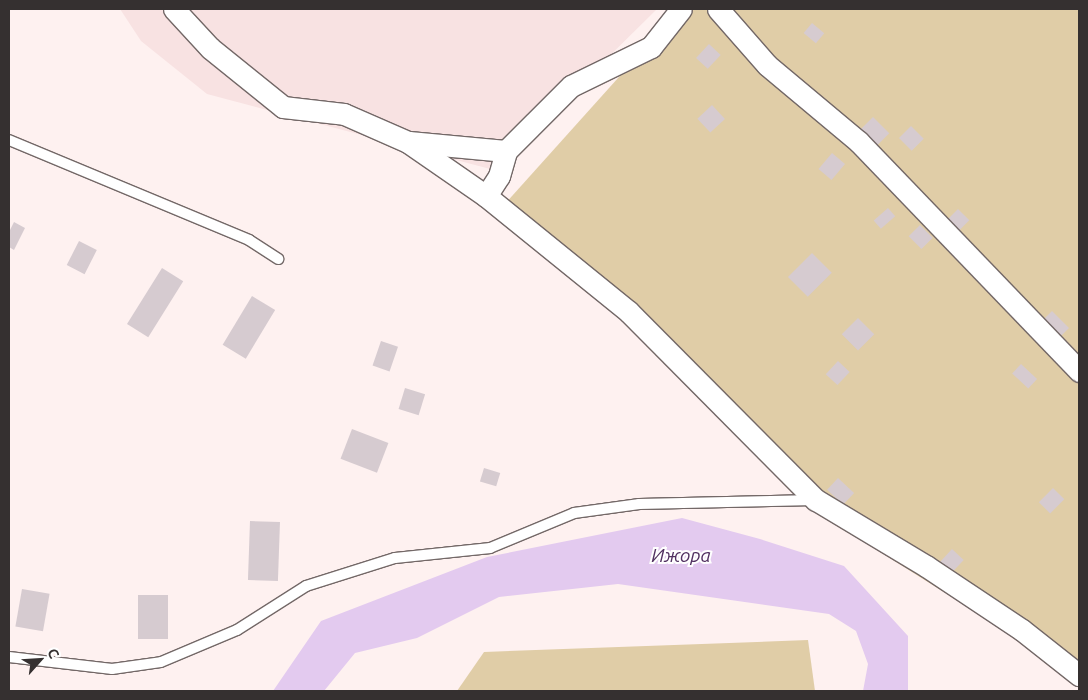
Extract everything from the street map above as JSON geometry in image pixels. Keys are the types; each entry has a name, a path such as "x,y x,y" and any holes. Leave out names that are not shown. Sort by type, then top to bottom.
{"street":[{"path":"174,9 210,48 283,107 344,114 408,142 486,196 629,312 816,500 926,566 1014,624 1079,676"},
{"path":"486,196 499,176 506,151 571,86 651,47 681,9"},
{"path":"718,9 768,65 859,142 1079,372"},
{"path":"408,142 506,151"}],"lane":[{"path":"9,140 249,240 278,259"},
{"path":"9,657 112,669 161,662 237,630 306,586 395,558 490,548 574,513 639,504 816,500"}],"shaded area":[{"path":"120,9 657,9 494,170 207,94 141,41"},
{"path":"680,9 1079,9 1079,677 815,511 504,205"},
{"path":"808,640 815,691 457,691 484,652"}],"water":[{"name":"Ижора","path":"682,518 760,539 844,566 908,636 908,691 863,691 868,664 856,631 829,614 618,584 499,597 417,638 355,653 324,691 273,691 321,621 487,557"}],"building":[{"path":"812,23 824,33 816,43 804,33"},
{"path":"709,44 721,55 708,69 696,58"},
{"path":"712,105 725,119 710,133 697,119"},
{"path":"873,117 889,133 877,146 860,130"},
{"path":"911,126 924,139 912,151 899,138"},
{"path":"832,153 845,164 832,180 819,169"},
{"path":"888,208 895,216 881,229 874,220"},
{"path":"958,209 969,220 956,234 945,222"},
{"path":"14,222 25,228 14,250 9,247 9,232"},
{"path":"920,225 933,238 921,249 909,236"},
{"path":"79,241 97,250 85,274 67,265"},
{"path":"812,253 832,273 808,297 788,277"},
{"path":"162,268 183,281 148,337 127,324"},
{"path":"252,296 275,310 246,359 223,345"},
{"path":"1052,311 1069,328 1056,341 1039,324"},
{"path":"858,318 874,334 858,351 842,334"},
{"path":"381,341 398,347 390,371 373,366"},
{"path":"838,361 850,372 837,385 826,374"},
{"path":"1021,364 1037,379 1028,389 1012,374"},
{"path":"405,388 425,394 419,415 399,409"},
{"path":"352,429 388,443 377,473 341,459"},
{"path":"484,468 500,473 496,486 480,481"},
{"path":"838,478 854,493 843,505 827,490"},
{"path":"1053,488 1064,499 1050,513 1039,502"},
{"path":"250,521 280,522 278,581 248,580"},
{"path":"952,549 964,560 950,575 938,564"},
{"path":"22,589 50,594 43,631 15,626"},
{"path":"138,595 168,595 168,639 138,639"}]}
